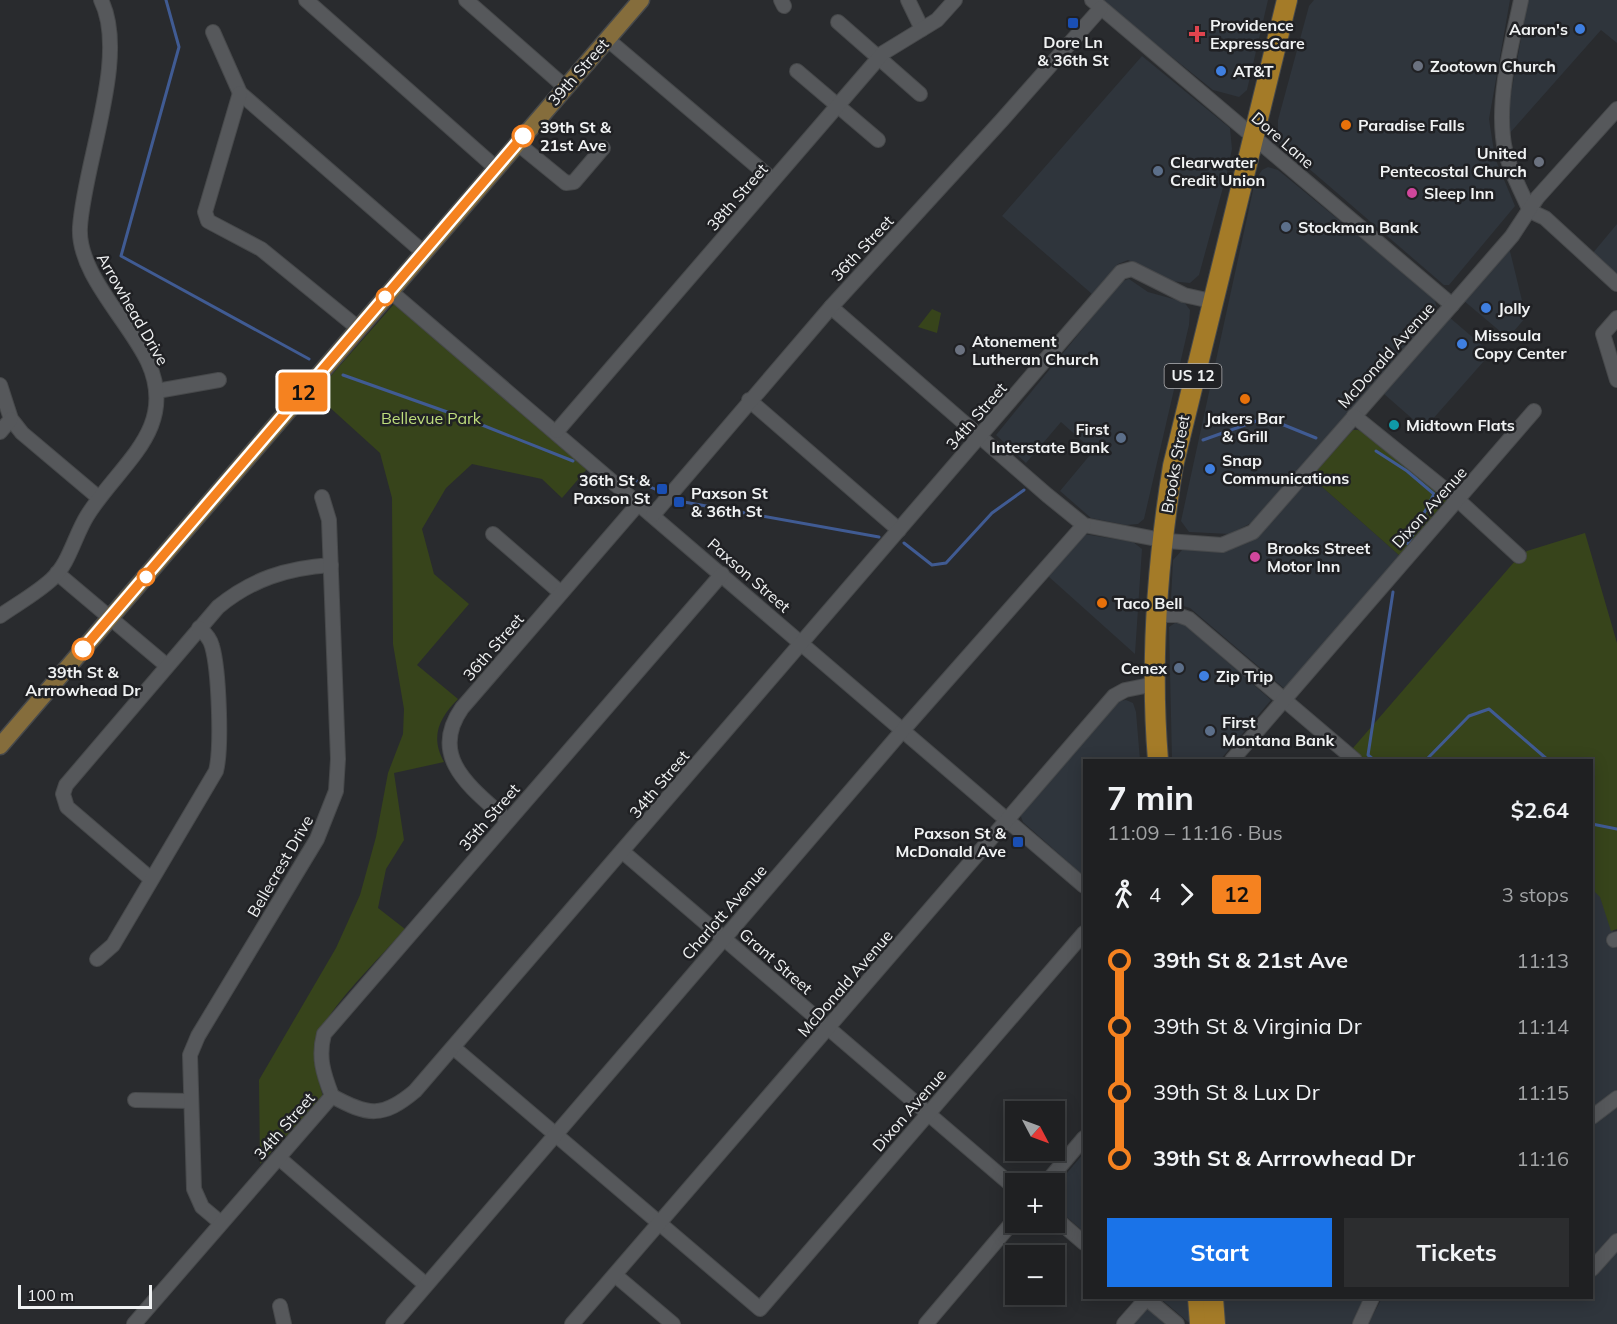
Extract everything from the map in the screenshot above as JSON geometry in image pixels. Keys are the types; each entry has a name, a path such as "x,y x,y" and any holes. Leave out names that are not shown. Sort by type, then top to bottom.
{"highway":[{"name":"Brooks Street","path":"1158,759 1155,615 1176,446 1287,0"},
{"path":"1198,1299 1200,1324"},
{"path":"1213,1299 1215,1324"}],"main road":[{"name":"39th Street","path":"0,746 641,0"}],"street":[{"name":"Arrowhead Drive","path":"0,616 57,573 86,517 147,437 153,422 157,391 141,349 87,264 80,241 81,214 111,56 110,21 101,0"},
{"path":"306,0 496,168"},
{"path":"466,0 565,87"},
{"path":"908,0 922,29"},
{"name":"38th Street","path":"557,431 879,57 937,20 955,0"},
{"path":"1521,0 1503,104 1503,139 1530,211 1545,218 1617,285"},
{"name":"Dore Lane","path":"1096,4 1452,305"},
{"name":"36th Street","path":"653,514 831,307 1002,120 1096,4"},
{"path":"838,22 920,94"},
{"path":"213,32 240,93 423,252"},
{"path":"607,39 773,180"},
{"path":"797,71 878,140"},
{"path":"240,93 205,212 208,221 261,249 358,328"},
{"name":"McDonald Avenue","path":"1084,525 1163,540 1222,545 1253,532 1452,305 1530,211 1537,198 1617,109"},
{"path":"517,143 566,183 574,182 603,148"},
{"name":"34th Street","path":"134,1324 332,1096 353,1107 376,1112 396,1108 415,1091 1121,272 1132,269 1164,287 1184,295 1211,301"},
{"name":"Paxson Street","path":"390,291 557,431 1083,885"},
{"path":"831,307 1084,525"},
{"path":"1617,318 1604,334 1617,380"},
{"path":"157,391 219,380"},
{"path":"0,385 11,419 22,433 99,498"},
{"path":"749,400 899,530"},
{"name":"Dixon Avenue","path":"1233,759 1533,411"},
{"path":"1354,416 1458,500 1519,556"},
{"path":"0,432 11,419"},
{"name":"Bellecrest Drive","path":"221,1223 202,1207 194,1189 189,1064 193,1046 317,838 336,791 338,759 329,520 322,497"},
{"name":"36th Street","path":"507,820 458,774 451,758 452,726 462,708 639,503"},
{"name":"Charlott Avenue","path":"393,1324 903,730 1084,525"},
{"path":"493,534 561,593"},
{"path":"151,879 70,810 65,804 63,794 66,785 166,665 229,598 261,579 295,568 331,565"},
{"path":"57,573 166,665"},
{"name":"35th Street","path":"332,1096 322,1070 319,1051 324,1034 722,574"},
{"path":"1155,615 1178,615 1189,619 1354,759"},
{"path":"96,959 113,945 209,785 217,765 215,658 210,639 199,628"},
{"name":"McDonald Avenue","path":"572,1324 1114,696 1125,690 1155,684"},
{"name":"Grant Street","path":"623,852 1005,1180"},
{"name":"Dixon Avenue","path":"659,1224 760,1309 1083,934"},
{"path":"454,1048 557,1134 659,1224"},
{"path":"1593,1116 1617,1098"},
{"path":"135,1100 190,1101"},
{"path":"1055,1173 1083,1139"},
{"path":"279,1158 426,1285"},
{"path":"1065,1227 1083,1242"},
{"path":"926,1324 1005,1231"},
{"path":"1593,1268 1617,1241"},
{"path":"615,1275 673,1324"},
{"path":"1124,1324 1146,1299"},
{"path":"1148,1299 1177,1324"},
{"path":"1360,1324 1372,1299"},
{"path":"280,1306 284,1324"}],"shaded area":[{"path":"1101,0 1268,0 1247,90 1239,97 1213,90"},
{"path":"1314,0 1510,0 1489,119 1495,158 1515,206 1449,285 1444,285 1278,142 1278,120 1309,6"},
{"path":"1528,0 1617,0 1617,43 1601,30 1509,134 1508,110"},
{"path":"1142,56 1230,128 1232,149 1227,173 1199,275 1190,283 1170,281 1128,260 1118,264 1092,294 1002,216"},
{"path":"1268,167 1278,170 1434,298 1437,308 1435,314 1251,523 1230,534 1189,532 1181,521 1255,181 1262,170"},
{"path":"1617,224 1617,274 1592,254"},
{"path":"1509,247 1526,317 1508,338 1463,300"},
{"path":"1129,279 1148,292 1184,302 1190,310 1189,325 1144,519 1138,524 1126,525 1091,518 1060,491 1090,455 1090,448 1061,422 1026,463 996,435 1122,281"},
{"path":"1449,317 1491,353 1424,429 1383,393"},
{"path":"1311,477 1400,556 1285,689 1190,608 1173,603 1171,599 1173,560 1183,549 1227,551 1250,542"},
{"path":"1084,534 1133,542 1142,549 1135,654 1048,576"},
{"path":"1178,621 1185,625 1271,700 1221,759 1172,759 1169,627"},
{"path":"1126,700 1133,703 1136,712 1140,759 1083,759 1083,875 1023,822 1020,814 1118,701"},
{"path":"1593,890 1600,896 1617,941 1617,1091 1593,1109"},
{"path":"1617,1103 1617,1324 1368,1324 1381,1299 1593,1299 1593,1122"},
{"path":"1083,1154 1083,1231 1065,1216 1065,1175"},
{"path":"1161,1299 1193,1299 1192,1323"},
{"path":"1219,1299 1366,1299 1355,1324 1220,1324"},
{"path":"1148,1308 1171,1324 1133,1324"}],"green space":[{"name":"Bellevue Park","path":"394,304 587,469 562,498 542,479 472,464 446,488 422,529 434,574 469,604 417,665 458,699 446,713 437,736 444,762 394,773 404,840 386,869 378,908 405,929 330,1015 321,1030 315,1048 316,1069 323,1097 260,1164 259,1080 336,948 360,895 376,837 388,773 403,734 404,709 393,644 392,498 380,453 315,394"},
{"path":"932,309 941,313 937,333 918,327"},
{"path":"1353,430 1364,433 1448,500 1400,556 1311,477"},
{"path":"1585,533 1617,643 1617,929 1611,931 1600,897 1593,890 1593,759 1364,759 1353,748 1515,561 1527,551"}],"waterway":[{"path":"166,0 179,47 121,256 309,359"},
{"path":"343,375 467,419 573,461"},
{"path":"1203,440 1259,420 1279,423 1316,438"},
{"path":"1376,451 1407,471 1434,494 1408,544"},
{"path":"628,477 657,490"},
{"path":"904,543 932,565 946,563 992,513 1024,490"},
{"path":"684,502 879,537"},
{"path":"1373,759 1368,755 1393,592"},
{"path":"1427,759 1469,716 1489,709 1547,759"},
{"path":"1593,824 1617,829"}],"bus line":[{"name":"12","path":"83,649 523,136"}],"place":[{"name":"Dore Ln & 36th St","path":"1073,23"},
{"name":"Aaron's","path":"1580,29"},
{"name":"Providence ExpressCare","path":"1197,34"},
{"name":"Zootown Church","path":"1418,66"},
{"name":"AT&T","path":"1221,71"},
{"name":"Paradise Falls","path":"1346,125"},
{"name":"39th St & 21st Ave","path":"523,136"},
{"name":"United Pentecostal Church","path":"1539,162"},
{"name":"Clearwater Credit Union","path":"1158,171"},
{"name":"Sleep Inn","path":"1412,193"},
{"name":"Stockman Bank","path":"1286,227"},
{"name":"Jolly","path":"1486,308"},
{"name":"Missoula Copy Center","path":"1462,344"},
{"name":"Atonement Lutheran Church","path":"960,350"},
{"name":"Jakers Bar & Grill","path":"1245,399"},
{"name":"Midtown Flats","path":"1394,425"},
{"name":"First Interstate Bank","path":"1121,438"},
{"name":"Snap Communications","path":"1210,469"},
{"name":"36th St & Paxson St","path":"662,489"},
{"name":"Paxson St & 36th St","path":"679,502"},
{"name":"Brooks Street Motor Inn","path":"1255,557"},
{"name":"Taco Bell","path":"1102,603"},
{"name":"39th St & Arrrowhead Dr","path":"83,649"},
{"name":"Cenex","path":"1179,668"},
{"name":"Zip Trip","path":"1204,676"},
{"name":"First Montana Bank","path":"1210,731"},
{"name":"Paxson St & McDonald Ave","path":"1018,842"}]}
